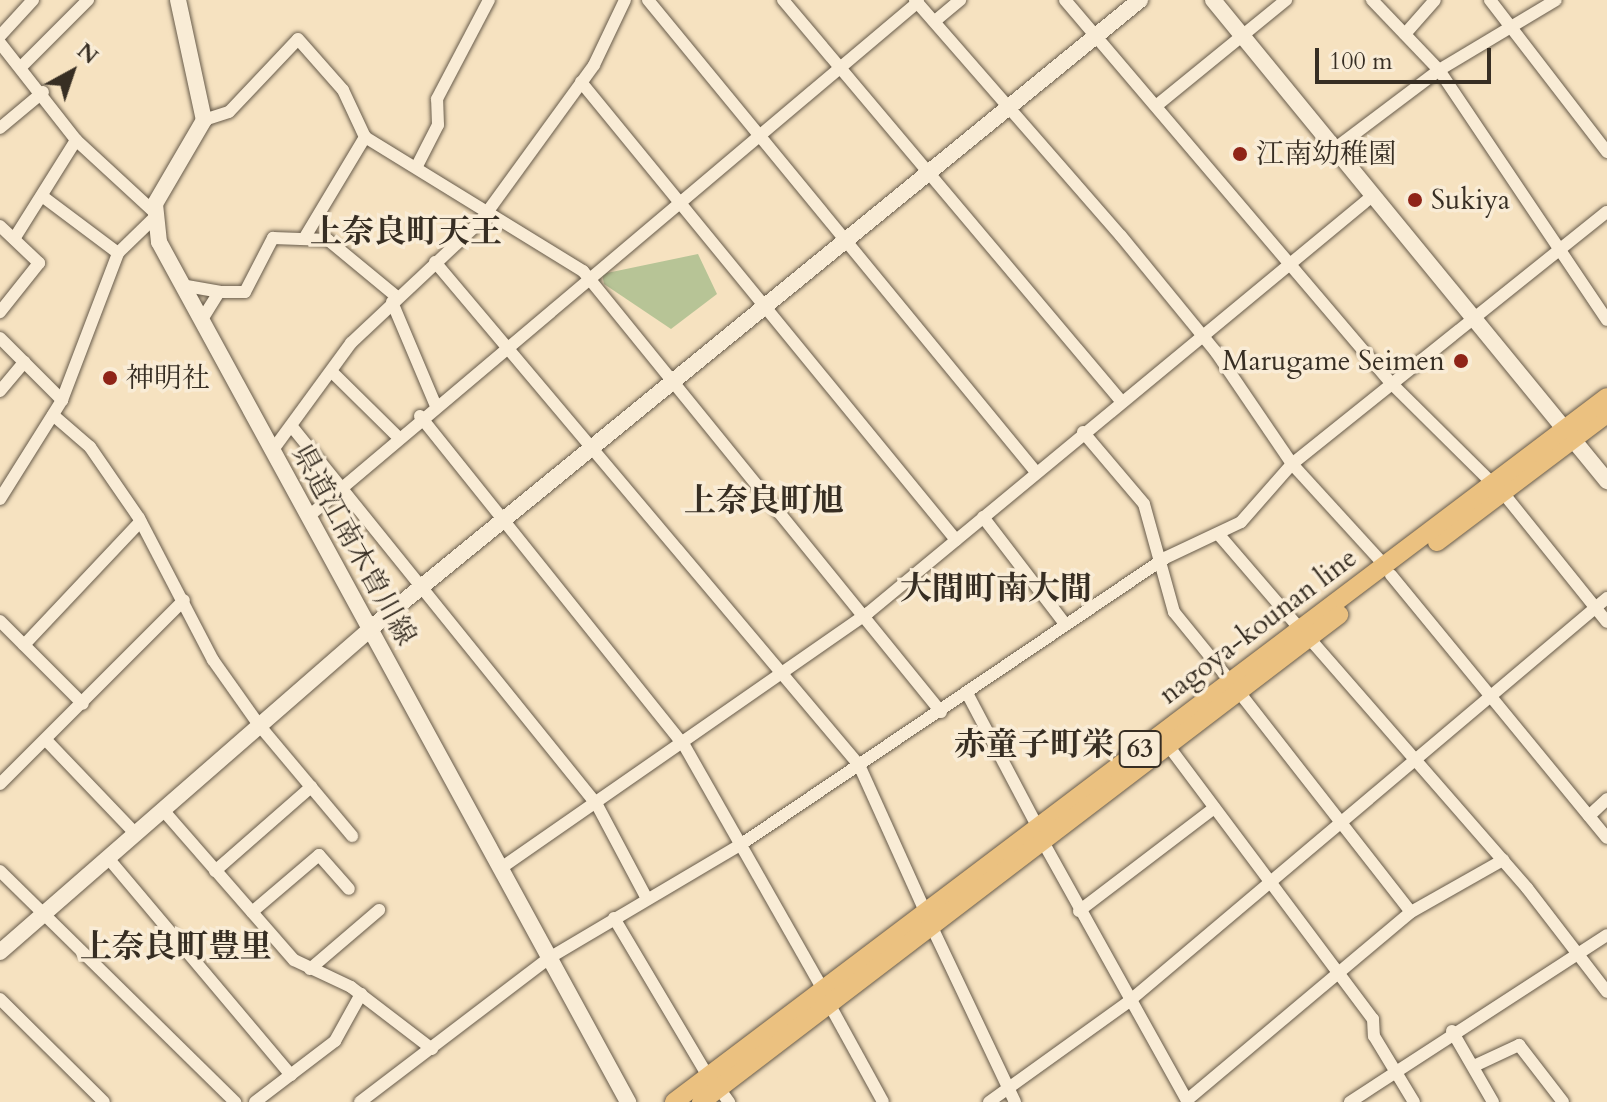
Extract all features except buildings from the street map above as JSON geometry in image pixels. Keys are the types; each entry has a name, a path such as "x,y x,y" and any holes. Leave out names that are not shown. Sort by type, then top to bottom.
{"main road":[{"name":"nagoya-kounan line","path":"701,1102 824,994 1498,489 1568,435 1607,397"},
{"name":"nagoya-kounan line","path":"1568,435 1607,414"},
{"name":"nagoya-kounan line","path":"674,1102 718,1087"}],"street":[{"path":"0,36 33,0"},
{"path":"21,67 88,0"},
{"path":"0,499 62,400 118,253 139,225 153,215 204,120 178,0"},
{"path":"418,164 438,125 437,99 489,0"},
{"path":"272,451 293,428 332,372 395,299 486,214 581,82 625,0"},
{"path":"648,0 1035,471"},
{"path":"783,0 925,174 1121,401"},
{"path":"935,21 960,0"},
{"path":"1065,0 1391,383 1498,489 1607,622"},
{"path":"0,952 371,628 763,304 1140,0"},
{"path":"1213,0 1371,197 1607,481"},
{"path":"1156,106 1286,0"},
{"path":"1372,0 1439,70 1607,320"},
{"path":"1405,34 1435,0"},
{"path":"1490,0 1607,152"},
{"path":"1333,150 1439,70 1556,0"},
{"path":"309,516 420,416 590,279 677,198 839,69 916,1 1203,336 1292,464 1389,571 1607,838"},
{"path":"204,120 229,112 298,39 343,90 365,137 418,164 486,214 590,279 868,613 941,712"},
{"path":"0,43 43,92 76,140 153,215"},
{"path":"581,82 956,540"},
{"path":"0,128 43,92"},
{"path":"305,237 365,137"},
{"path":"14,239 76,140"},
{"path":"42,196 118,253"},
{"path":"501,868 786,675 868,613 1035,471 1371,197"},
{"path":"360,1102 549,958 740,845 1165,558 1220,536 1292,464 1471,314 1607,212"},
{"name":"県道江南木曽川線","path":"153,215 181,285 628,1102"},
{"path":"0,226 39,263 0,312"},
{"path":"181,285 219,292 245,292 273,238 328,240 366,264 395,299 435,404"},
{"path":"435,262 510,345 859,765 1015,1102"},
{"path":"201,321 219,292"},
{"path":"0,338 62,400"},
{"path":"0,391 24,362"},
{"path":"332,372 398,437"},
{"path":"53,415 90,447 141,521 259,725 352,836"},
{"path":"420,416 684,745 883,1102"},
{"path":"293,428 344,487 596,803 647,899"},
{"path":"1083,432 1144,504 1165,558 1174,612 1411,912"},
{"path":"983,517 1065,624"},
{"path":"24,645 141,521"},
{"path":"1220,536 1414,762 1503,860 1607,992"},
{"path":"989,1102 1127,1003 1271,885 1607,598"},
{"path":"0,784 184,600"},
{"path":"0,621 83,704"},
{"path":"967,693 1127,1003 1187,1101 1411,912 1503,860"},
{"path":"46,740 135,833"},
{"path":"1164,740 1373,1019 1374,1036 1414,1102"},
{"path":"215,871 311,787"},
{"path":"1589,816 1607,799"},
{"path":"1079,911 1214,808"},
{"path":"163,810 252,912 310,969 361,994 432,1049"},
{"path":"252,912 319,855 349,889"},
{"path":"108,858 291,1075"},
{"path":"0,871 235,1102"},
{"path":"310,969 379,910"},
{"path":"614,918 718,1087"},
{"path":"1350,1102 1452,1031 1607,935"},
{"path":"255,1102 335,1041 361,994"},
{"path":"0,999 104,1102"},
{"path":"1452,1031 1493,1102"},
{"path":"1474,1066 1519,1045 1563,1102"}],"green space":[{"path":"698,254 717,294 671,329 604,284 602,274"}],"place":[{"name":"江南幼稚園","path":"1240,154"},
{"name":"Sukiya","path":"1415,200"},
{"name":"Marugame Seimen","path":"1461,361"},
{"name":"神明社","path":"110,378"}],"district":[{"name":"上奈良町天王","path":"406,232"},
{"name":"上奈良町旭","path":"764,501"},
{"name":"大間町南大間","path":"996,589"},
{"name":"赤童子町栄","path":"1034,745"},
{"name":"上奈良町豊里","path":"176,947"}]}
